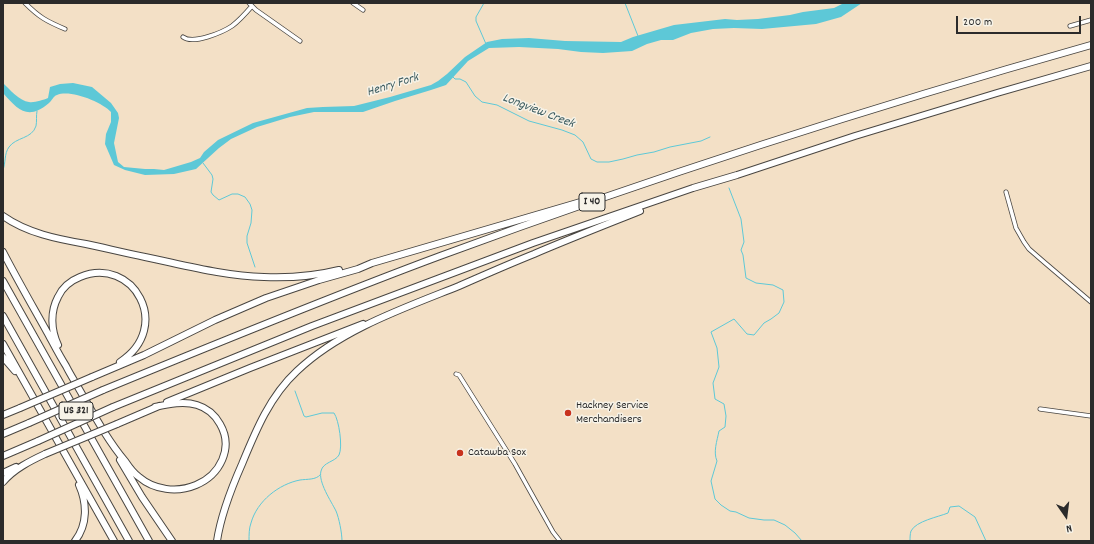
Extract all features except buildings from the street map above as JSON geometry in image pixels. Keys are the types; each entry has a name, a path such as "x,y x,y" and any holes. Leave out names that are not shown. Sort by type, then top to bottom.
{"highway":[{"name":"I 40","path":"3,434 103,390 243,332 472,244 721,157 993,72 1091,45"},
{"name":"I 40","path":"3,456 113,407 305,329 533,243 693,188 738,175 906,120 1091,66"},
{"path":"217,541 223,512 234,481 258,426 270,404 279,391 298,370 330,345 347,335 393,313 534,253 641,210 738,175"},
{"path":"3,216 27,229 60,239 241,276 290,277 322,273 372,263 586,200 598,200"},
{"path":"3,252 66,367 72,375"},
{"path":"3,415 151,352 215,320 261,300 319,280 358,269 372,263"},
{"path":"110,370 113,366 131,354 140,342 146,325 145,312 138,294 125,281 105,273 92,273 76,279 64,287 58,296 53,309 52,323 55,337 72,375 106,436 135,474 153,486 168,490 182,490 195,486 208,478 219,466 226,448 225,436 218,421 211,412 205,408 191,404 173,404 155,407"},
{"name":"US 321","path":"3,281 149,541"},
{"path":"3,473 155,407 275,358 393,313"},
{"name":"US 321","path":"3,316 129,541"},
{"path":"3,344 114,541"},
{"path":"3,356 26,386"},
{"path":"110,441 132,481 172,541"},
{"path":"3,482 11,474 32,460"},
{"path":"69,463 82,494 85,509 83,526 75,541"}],"street":[{"path":"25,3 43,19 65,29"},
{"path":"353,3 363,10"},
{"path":"183,37 188,40 194,40 225,30 239,20 251,4 300,41"},
{"path":"1070,26 1091,20"},
{"path":"1006,192 1016,228 1029,249 1091,302"},
{"path":"456,374 459,375 515,464 553,532 560,541"},
{"path":"1040,409 1091,416"}],"water":[{"path":"844,3 862,3 841,17 816,24 762,29 713,29 691,33 673,40 661,40 647,44 632,51 603,53 519,47 489,48 468,61 446,85 363,112 314,112 290,117 257,127 231,139 196,169 174,174 145,175 125,170 114,165 105,144 106,134 111,122 111,112 101,104 77,95 63,94 54,97 42,108 29,112 19,108 3,93 3,83 22,99 33,102 48,98 50,87 60,84 73,83 92,87 111,103 118,113 119,118 114,143 118,162 124,167 164,170 200,158 204,152 218,140 253,123 307,108 354,106 431,85 447,74 465,57 487,42 502,39 529,38 565,41 621,42 674,25 725,19 758,19 790,15 834,8"}],"waterway":[{"path":"484,3 476,17 476,21 486,44"},
{"path":"625,3 638,36"},
{"name":"Longview Creek","path":"453,77 466,82 475,96 482,102 497,105 529,121 575,135 583,142 591,159 597,162 609,162 623,159 701,141 710,137"},
{"path":"3,170 6,152 9,147 16,141 28,136 34,130 36,126 37,111"},
{"path":"203,163 212,175 213,179 211,192 213,195 219,200 232,194 238,194 245,197 250,204 252,210 247,243 255,267"},
{"name":"Longview Creek","path":"729,188 741,219 744,242 741,250 746,278 756,283 773,285 783,290 784,302 779,313 764,323 754,335 747,334 734,319 711,332 717,348 719,367 713,383 715,399 724,404 726,416 725,427 719,431 716,443 715,450 717,461 711,481 715,499 730,511 749,518 774,520 785,525 802,541"},
{"path":"295,391 304,416 306,417 322,413 334,413 336,416 340,434 340,451 339,455 335,459 322,468 321,480 336,511 342,541"},
{"path":"249,541 250,527 254,515 258,508 270,495 284,485 300,480 314,479 320,475"},
{"name":"Longview Creek","path":"910,541 911,531 917,525 948,513 950,507 959,506 975,517 986,541"}],"place":[{"name":"Hackney Service Merchandisers","path":"568,413"},
{"name":"Catawba Sox","path":"460,453"}],"water label":[{"name":"Henry Fork","path":"393,86"}]}
